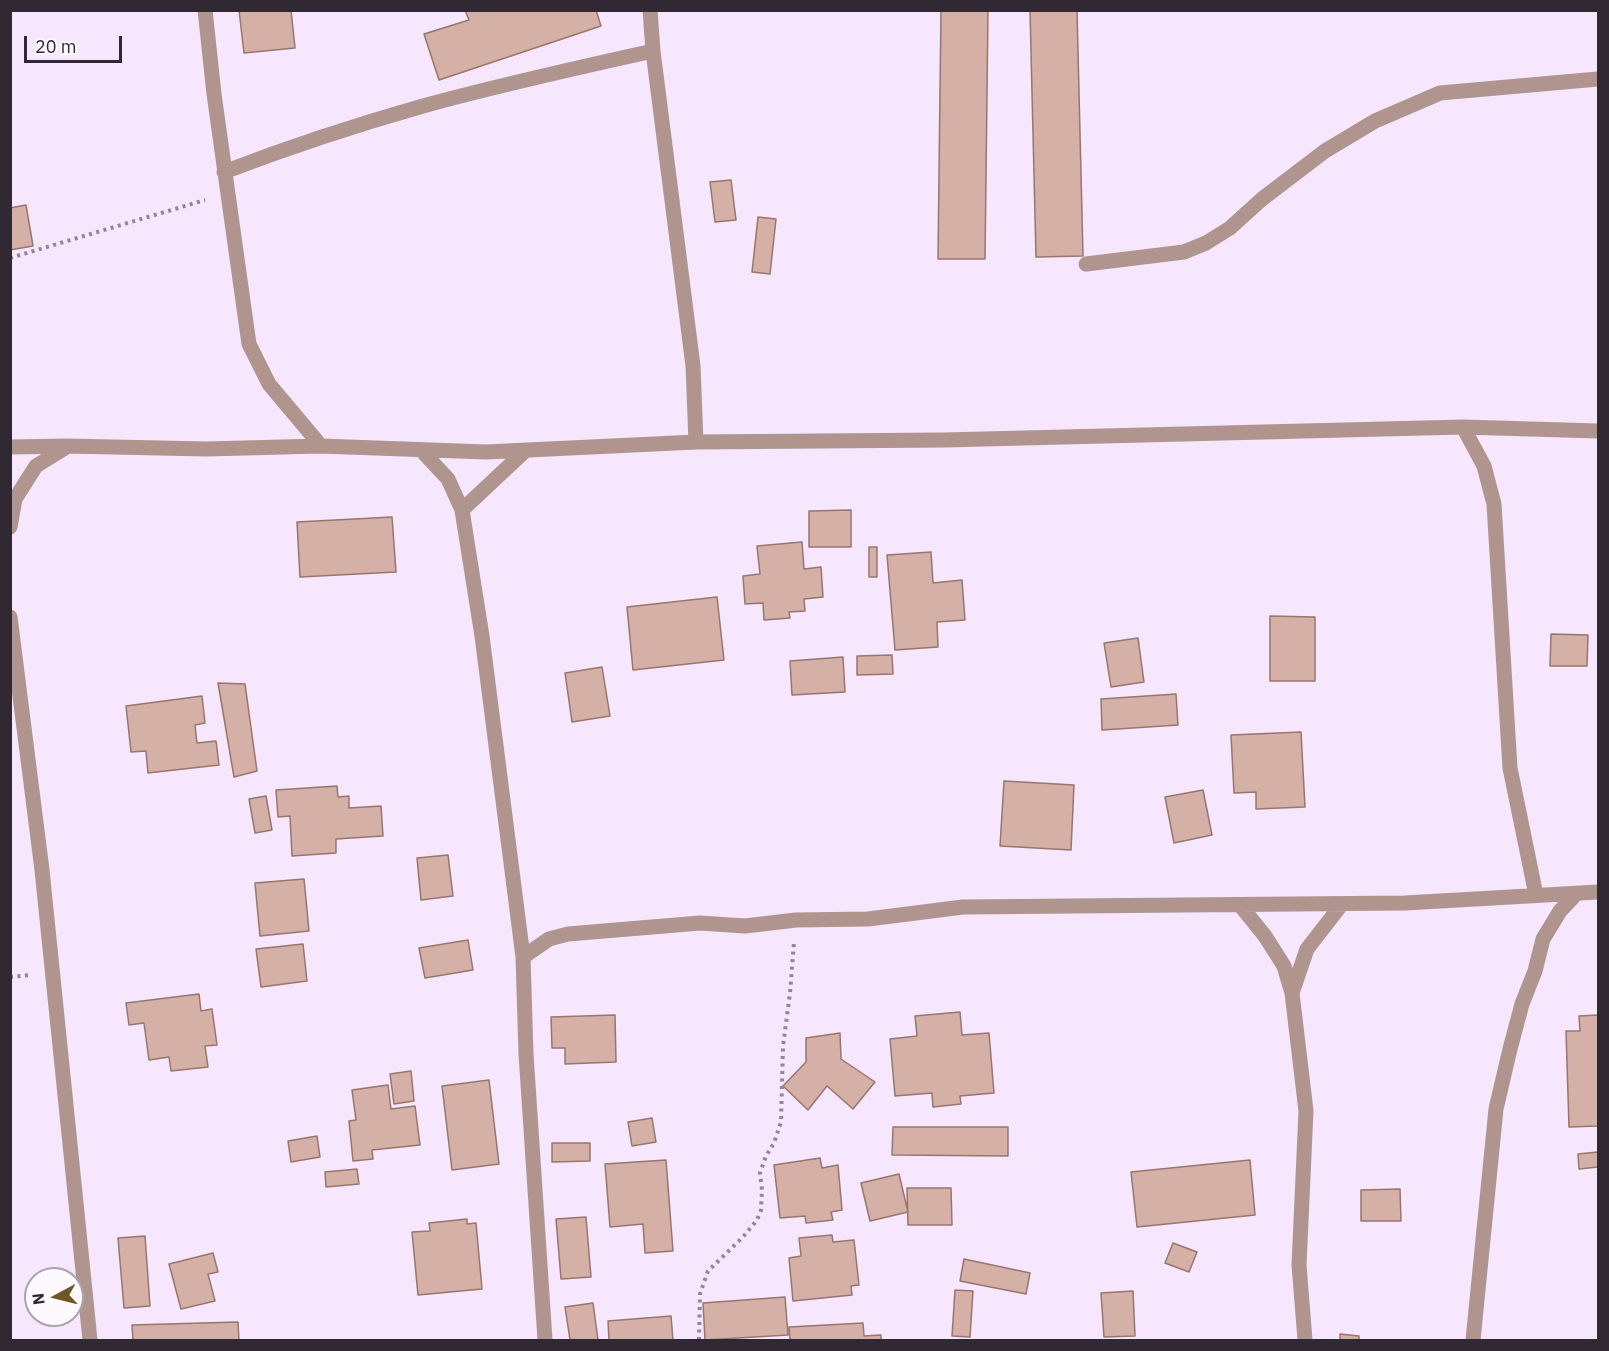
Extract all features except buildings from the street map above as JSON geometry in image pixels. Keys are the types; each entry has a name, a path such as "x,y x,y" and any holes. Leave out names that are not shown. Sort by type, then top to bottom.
{"street":[{"path":"205,10 224,172 249,344 268,384 321,446"},
{"path":"650,10 653,51 693,366 696,441"},
{"path":"224,172 272,154 424,106 653,51"},
{"path":"1086,264 1184,252 1206,243 1230,228 1262,199 1325,151 1375,121 1440,93 1599,79"},
{"path":"1463,427 1484,466 1494,504 1509,768 1536,895"},
{"path":"10,447 206,449 321,446 486,452 696,441 944,440 1463,427 1599,431"},
{"path":"10,527 15,499 36,466 68,446"},
{"path":"421,450 448,479 462,510 482,636 523,957 526,1054 545,1341"},
{"path":"462,510 526,450"},
{"path":"10,617 42,870 90,1341"},
{"path":"523,957 549,939 568,934 700,923 745,926 796,920 868,919 963,907 1405,903 1599,892"},
{"path":"1473,1341 1496,1109 1507,1059 1522,1004 1544,939 1560,911 1577,893"},
{"path":"1292,993 1307,949 1342,903"},
{"path":"1240,905 1265,936 1284,966 1292,993 1306,1111 1299,1264 1305,1341"}],"path":[{"path":"10,258 228,194"},
{"path":"699,1341 700,1294 708,1271 743,1238 757,1220 761,1210 760,1173 781,1122 783,1046 796,920"}]}
